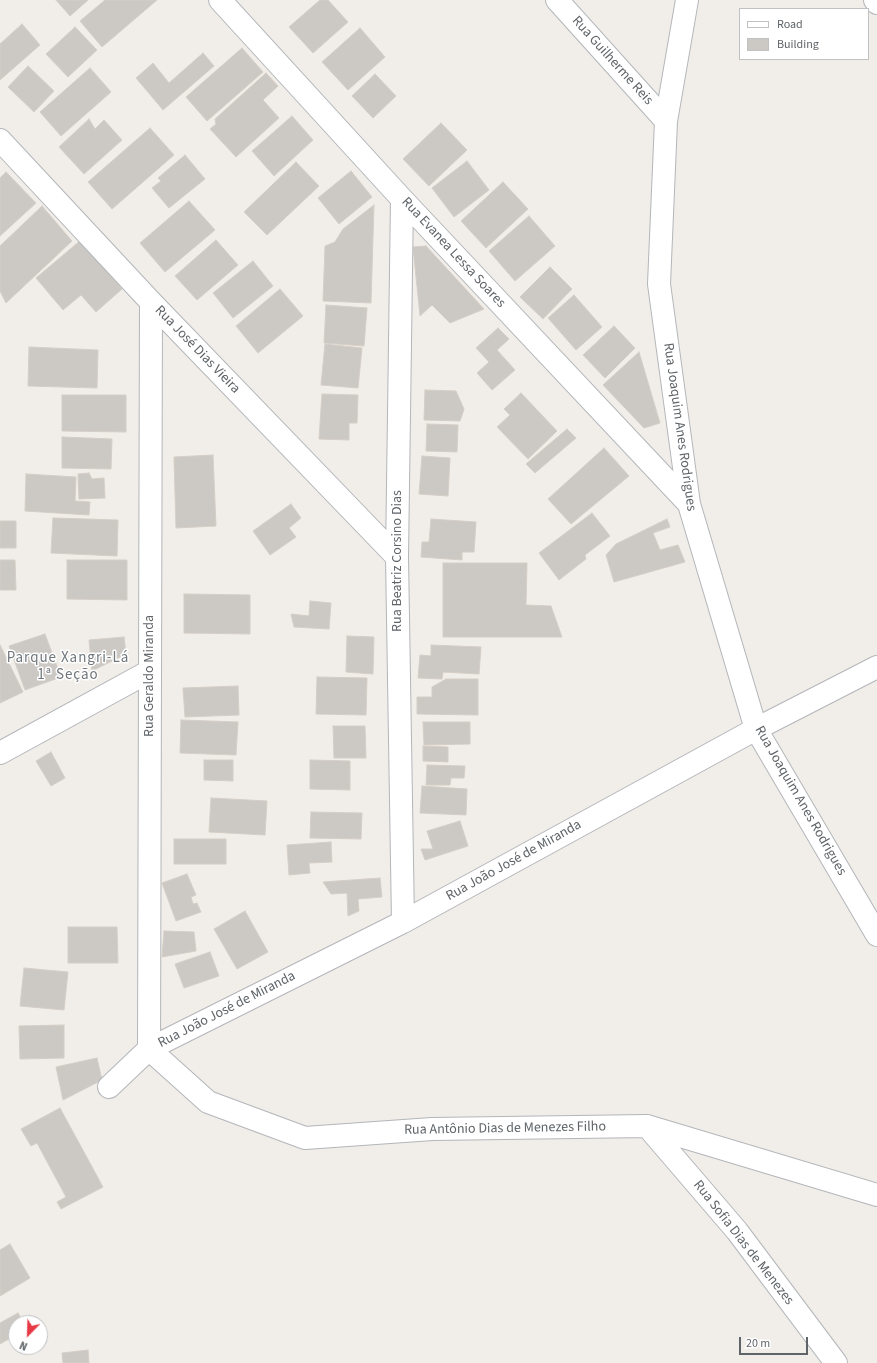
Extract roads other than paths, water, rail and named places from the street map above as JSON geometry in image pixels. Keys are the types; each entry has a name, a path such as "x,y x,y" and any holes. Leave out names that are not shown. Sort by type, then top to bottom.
{"street":[{"name":"Rua Evanea Lessa Soares","path":"220,0 402,199 689,504"},
{"name":"Rua Guilherme Reis","path":"557,0 666,121"},
{"name":"Rua Joaquim Anes Rodrigues","path":"687,0 666,121 659,284 689,504 756,729 877,936"},
{"name":"Rua José Dias Vieira","path":"0,140 151,302 397,557"},
{"name":"Rua Beatriz Corsino Dias","path":"402,199 397,557 403,922"},
{"name":"Rua Geraldo Miranda","path":"149,1049 151,302"},
{"name":"Rua João José de Miranda","path":"108,1087 149,1049 403,922 756,729 877,667"},
{"path":"0,753 150,671"},
{"name":"Rua Antônio Dias de Menezes Filho","path":"149,1049 208,1102 305,1138 432,1129 647,1126 877,1195"},
{"name":"Rua Sofia Dias de Menezes","path":"647,1126 737,1231 836,1363"}],"district":[{"name":"Parque Xangri-Lá 1ª Seção","path":"68,668"}]}
